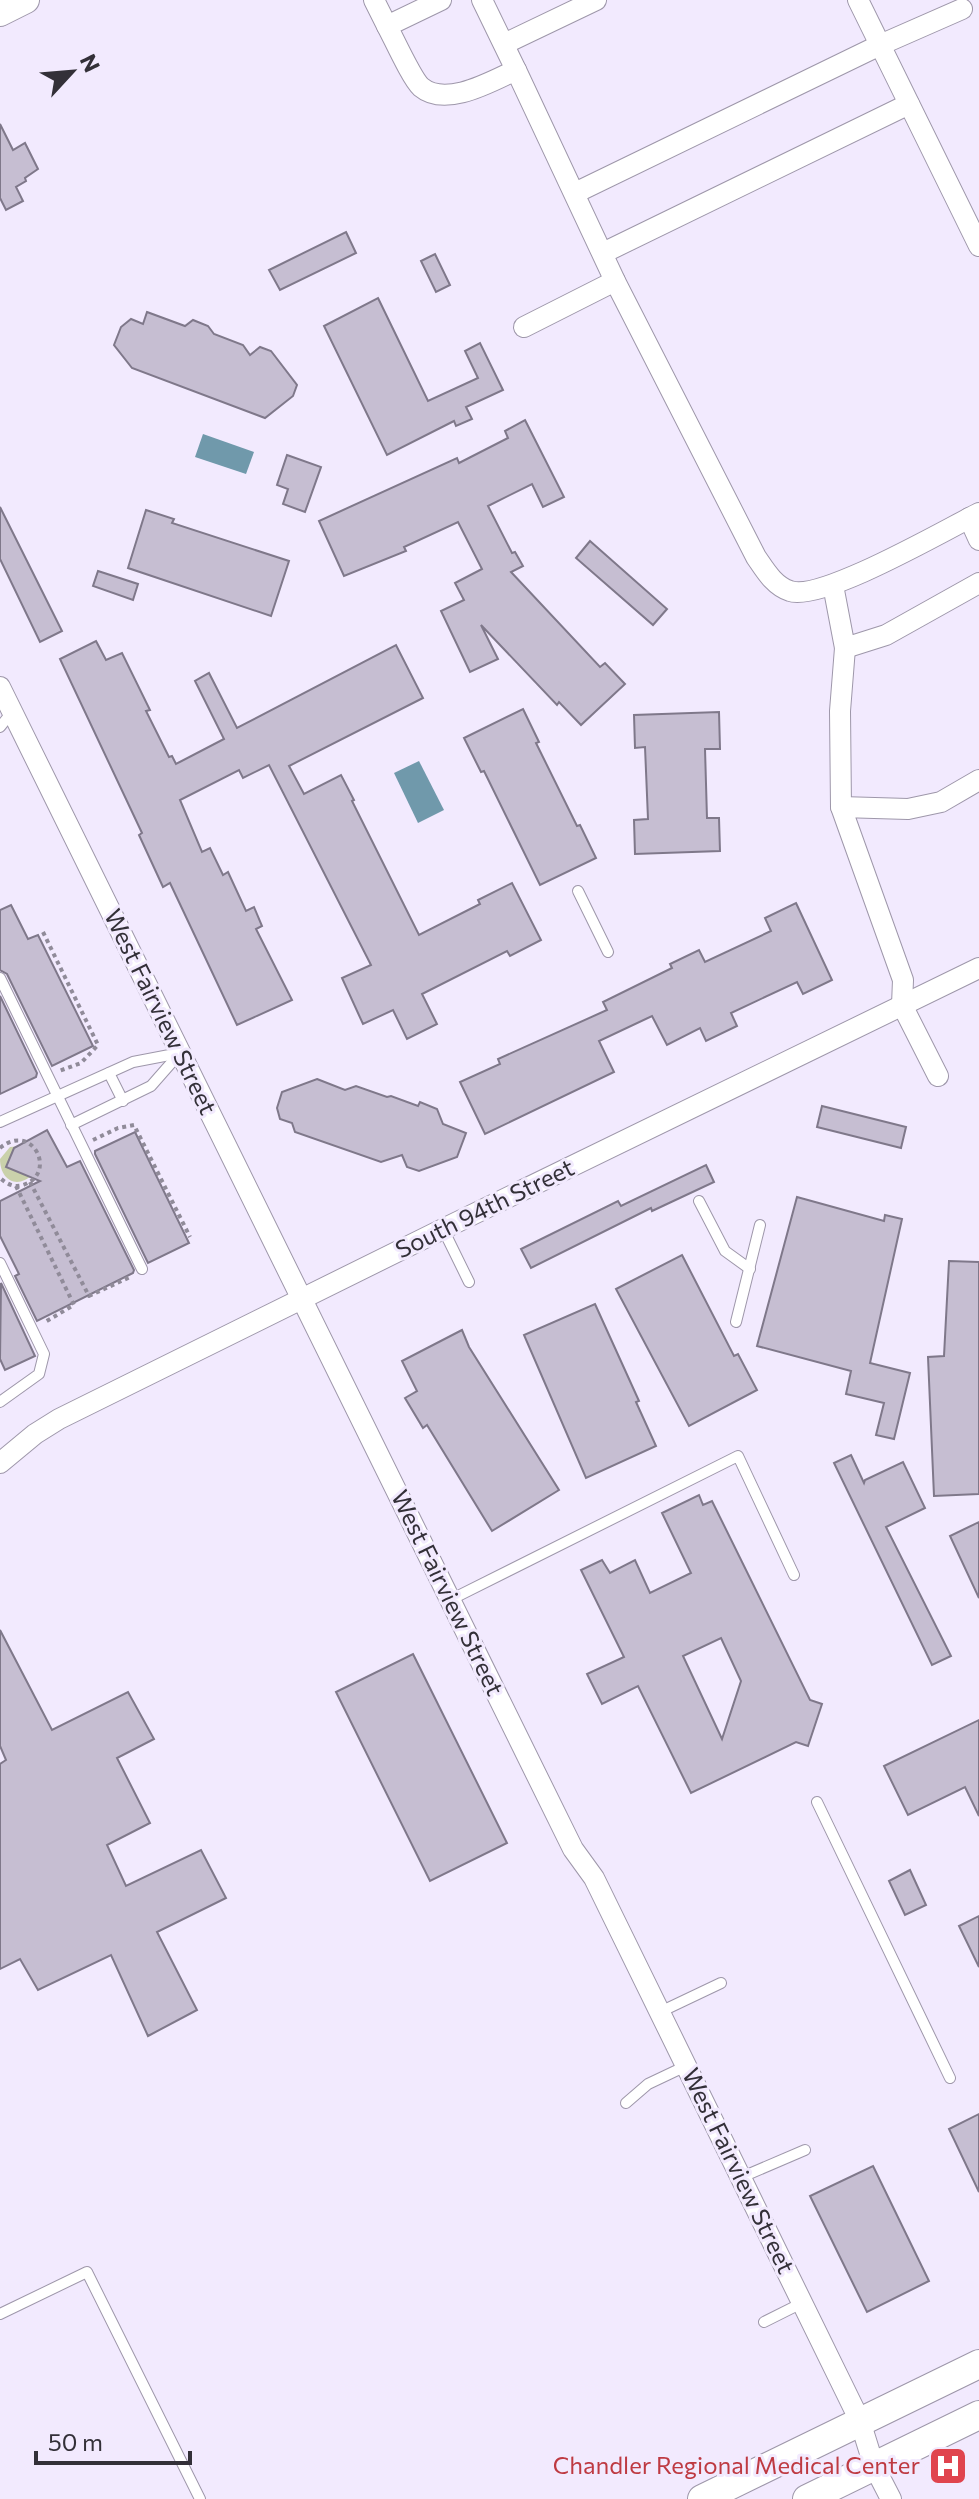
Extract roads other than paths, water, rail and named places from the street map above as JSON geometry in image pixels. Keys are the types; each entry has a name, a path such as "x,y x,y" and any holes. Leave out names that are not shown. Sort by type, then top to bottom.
{"main road":[{"path":"702,2499 979,2364"},
{"path":"807,2499 979,2415"}],"street":[{"path":"0,13 26,0"},
{"path":"374,0 421,87 442,96 477,89 516,70"},
{"path":"387,26 441,0"},
{"path":"482,0 615,281 756,557 772,580 790,592 810,593 833,585 974,516 979,540"},
{"path":"504,44 596,0"},
{"path":"858,0 979,246"},
{"path":"575,193 880,45 962,9"},
{"path":"603,253 909,104"},
{"path":"524,327 615,281"},
{"path":"845,648 886,635 979,583"},
{"path":"833,585 845,648 840,711 841,807 903,980 902,1005 938,1076"},
{"name":"West Fairview Street","path":"0,687 4,717 180,1053 573,1849 594,1878 860,2421 874,2466 891,2499"},
{"path":"841,807 908,809 941,802 979,780"},
{"name":"South 94th Street","path":"0,1463 59,1419 979,968"}],"lane":[{"path":"578,891 608,952"},
{"path":"0,978 142,1269"},
{"path":"0,1122 133,1062 180,1053"},
{"path":"71,1125 151,1086 180,1053"},
{"path":"109,1073 123,1101"},
{"path":"699,1201 725,1251 750,1269"},
{"path":"736,1322 760,1225"},
{"path":"443,1229 469,1282"},
{"path":"0,1263 44,1354 39,1374 0,1402"},
{"path":"450,1600 738,1456 794,1575"},
{"path":"817,1802 950,2078"},
{"path":"660,2012 721,1983"},
{"path":"626,2103 648,2084 686,2066"},
{"path":"742,2177 805,2150"},
{"path":"0,2314 87,2272 200,2499"},
{"path":"764,2322 802,2303"}],"water":[{"path":"203,434 254,452 246,474 195,457"},
{"path":"419,761 444,810 418,823 394,773"}],"place":[{"name":"Chandler Regional Medical Center","path":"948,2466"}]}
